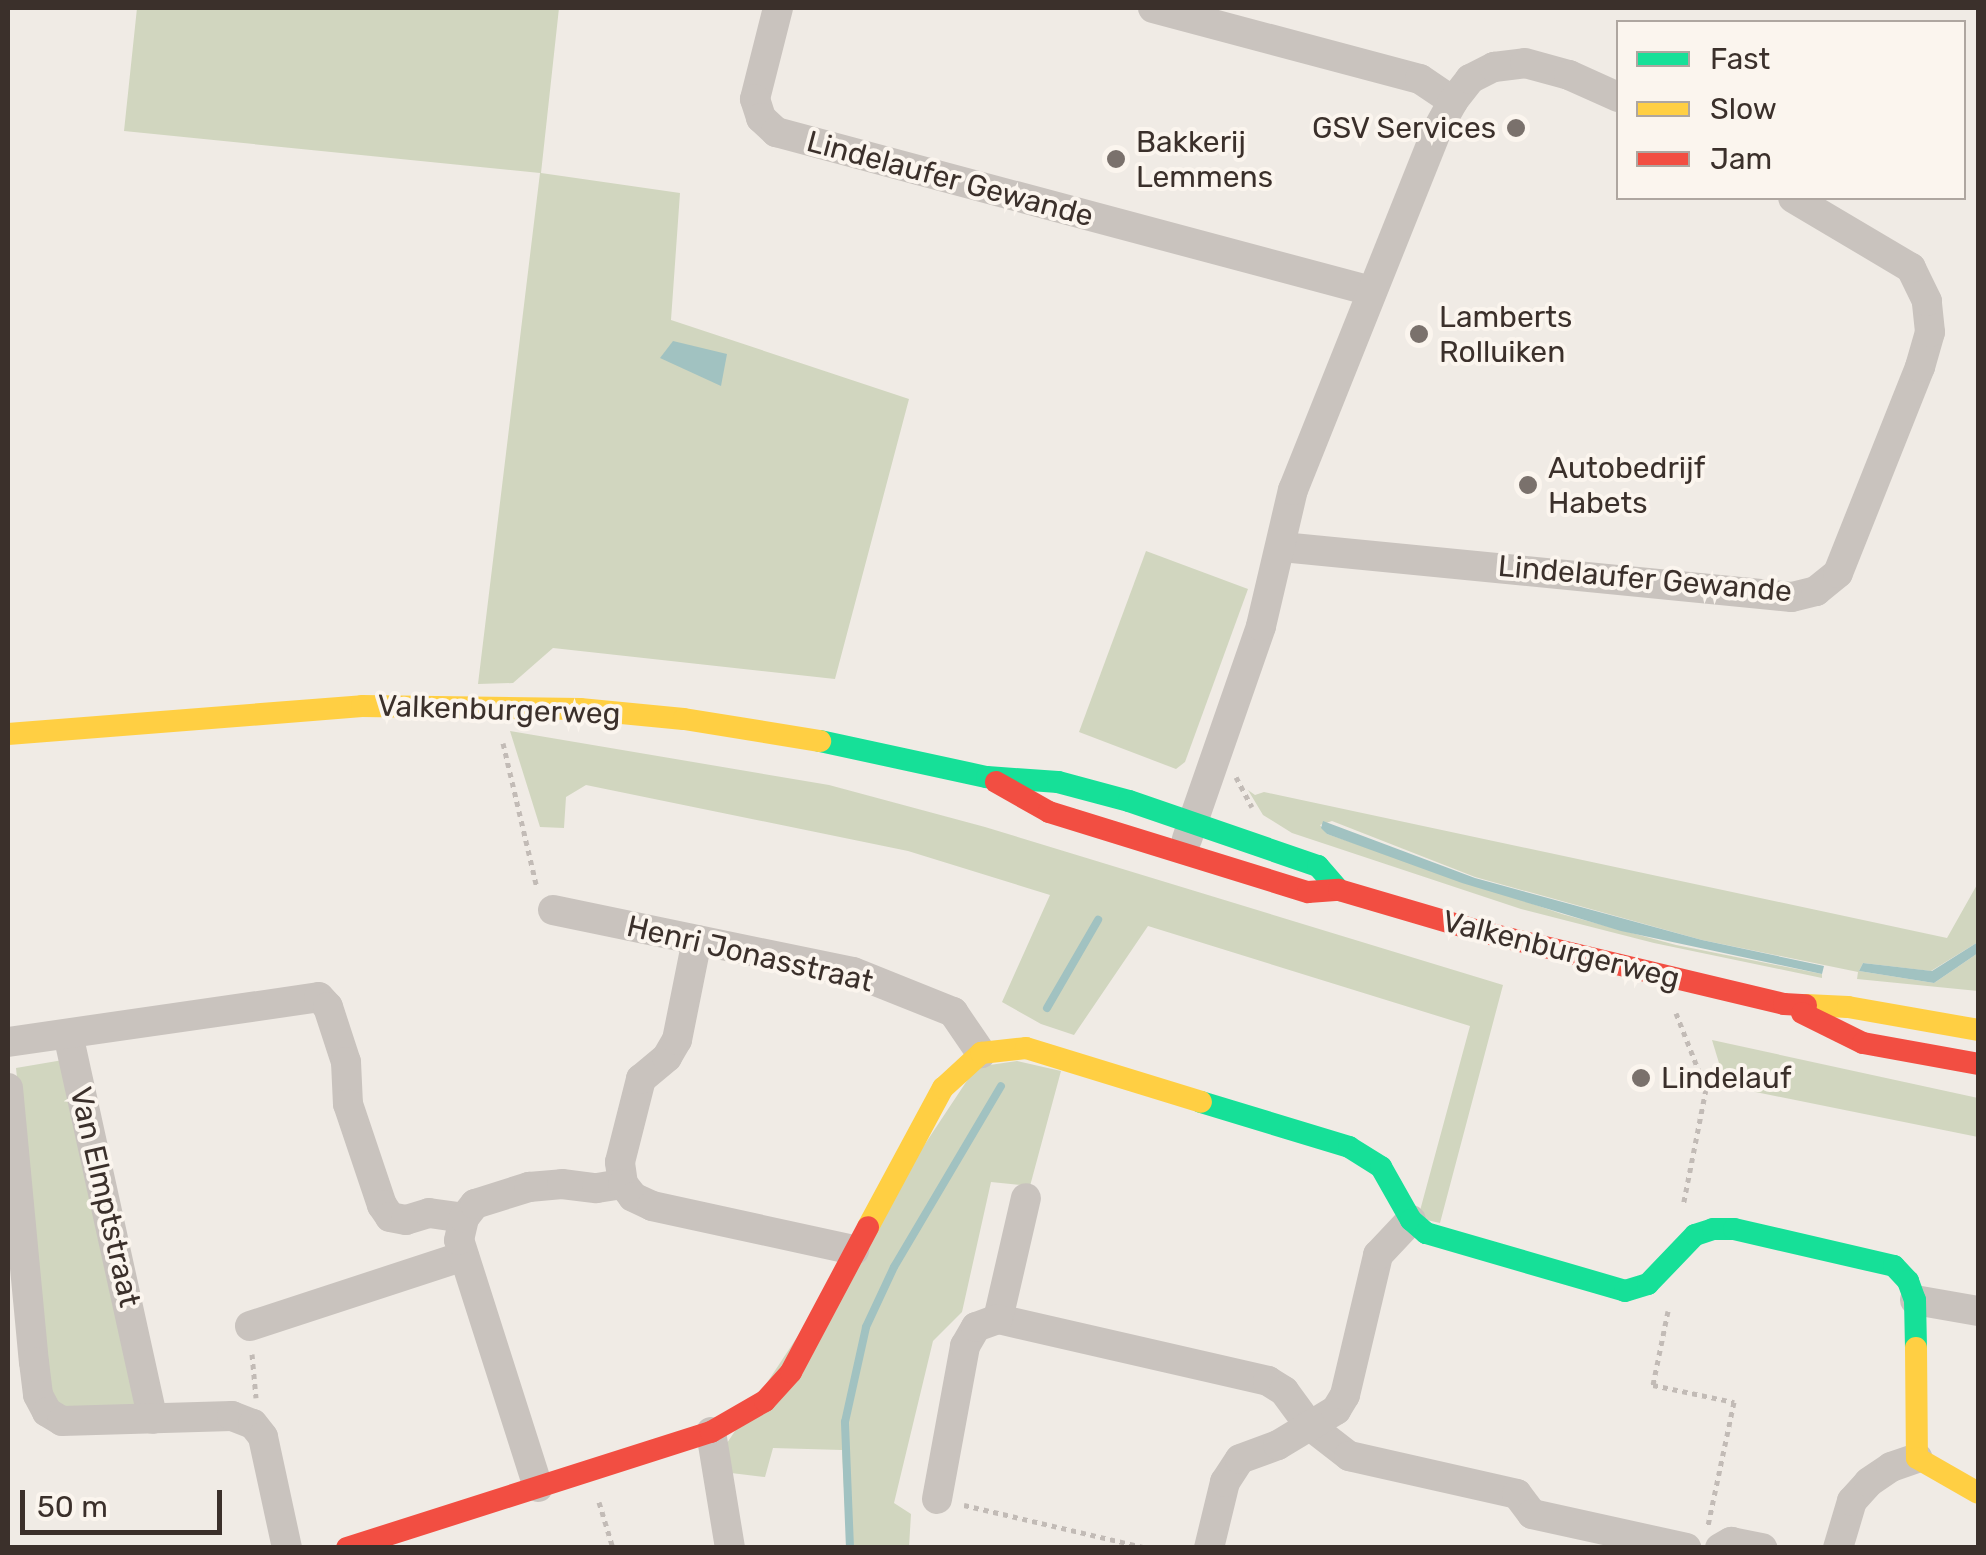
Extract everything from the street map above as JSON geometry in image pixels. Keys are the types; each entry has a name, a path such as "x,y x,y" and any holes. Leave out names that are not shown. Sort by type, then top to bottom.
{"main road":[{"name":"Valkenburgerweg","path":"8,734 362,706 580,709 701,721 843,745 987,777 1058,782 1193,822 1318,866 1339,890"},
{"name":"Valkenburgerweg","path":"987,777 1049,812 1308,892 1339,890 1482,932 1784,1004 1848,1007 1978,1030"},
{"name":"Valkenburgerweg","path":"1784,1004 1863,1043 1978,1064"},
{"path":"347,1548 711,1432 765,1401 790,1372 943,1088 981,1053 1026,1048 1350,1147 1381,1167 1411,1220 1426,1233 1625,1291 1648,1284 1695,1235 1734,1229 1894,1266 1908,1282 1915,1300 1917,1458 1978,1494"}],"street":[{"name":"Lindelaufer Gewande","path":"778,8 755,98 761,118 776,132 1371,291"},
{"path":"1152,8 1420,79 1452,101"},
{"path":"1182,854 1261,626 1293,490 1371,291 1452,101 1470,80 1494,66 1525,62 1570,75 1616,96"},
{"name":"Lindelaufer Gewande","path":"1282,547 1792,597 1816,591 1838,573 1920,368 1930,332 1927,300 1910,268 1796,200"},
{"name":"Henri Jonasstraat","path":"554,910 853,972 954,1012 981,1053"},
{"path":"698,940 677,1040 666,1057 641,1079 620,1162 623,1184 633,1197 652,1206 854,1250"},
{"path":"8,1042 319,997 328,1007 346,1062 348,1104 382,1206 390,1216 406,1220 430,1213 464,1218"},
{"name":"Van Elmptstraat","path":"68,1034 153,1419"},
{"path":"8,1088 38,1395 47,1412 62,1421 232,1416 254,1424 263,1437 287,1548"},
{"path":"538,1486 459,1240 464,1218 474,1204 529,1186 596,1188 623,1184"},
{"path":"998,1319 1026,1198"},
{"path":"1209,1548 1225,1482 1240,1459 1278,1445 1336,1410 1345,1396 1378,1256 1411,1220"},
{"path":"250,1326 464,1256"},
{"path":"1915,1300 1978,1312"},
{"path":"937,1498 966,1346 976,1327 998,1319 1268,1380 1284,1391 1310,1425 1349,1456 1517,1494 1532,1514 1762,1548"},
{"path":"711,1432 730,1548"},
{"path":"1838,1548 1852,1502 1869,1482 1891,1467 1917,1458"}],"path":[{"path":"494,708 538,892 552,896 554,910"},
{"path":"1676,1013 1706,1090 1684,1188 1683,1210 1695,1235"},
{"path":"1669,1307 1653,1385 1734,1402 1704,1541"},
{"path":"250,1326 254,1424"},
{"path":"588,1470 613,1548"},
{"path":"937,1498 1147,1548"}],"green space":[{"path":"137,8 559,8 541,173 680,193 671,320 909,399 835,679 553,648 513,683 478,684 540,173 124,131"},
{"path":"1146,551 1248,589 1185,762 1176,769 1079,732"},
{"path":"510,731 829,785 985,827 1503,985 1440,1223 1418,1218 1470,1026 1148,926 1074,1035 1041,1024 1002,1002 1050,895 908,851 586,785 566,797 564,828 540,827"},
{"path":"1248,790 1255,795 1264,792 1947,938 1978,883 1978,942 1931,971 1863,963 1859,971 1934,983 1978,953 1978,991 1857,979 1858,972 1702,940 1475,877 1332,821 1320,825 1327,834 1562,914 1676,945 1822,974 1822,978 1654,943 1521,909 1292,833 1263,815"},
{"path":"1712,1040 1978,1098 1978,1137 1726,1086"},
{"path":"63,1060 135,1405 68,1410 49,1399 16,1068"},
{"path":"1017,1061 1061,1071 1030,1186 991,1182 962,1312 933,1341 894,1503 911,1514 909,1547 847,1547 842,1450 773,1448 765,1477 731,1473 727,1443 976,1067"}],"water":[{"path":"673,341 727,354 721,386 660,358"},
{"path":"1323,821 1475,878 1702,940 1824,966 1822,974 1621,931 1462,883 1327,834 1321,828"},
{"path":"1978,942 1978,953 1934,983 1859,971 1863,963 1932,971"}],"waterway":[{"path":"1047,1008 1098,920"},
{"path":"850,1548 845,1422 866,1327 894,1267 1001,1086"}],"traffic: fast":[{"path":"820,741 987,777 1058,782 1129,801 1318,866 1339,890"},
{"path":"1201,1102 1349,1147 1381,1167 1411,1220 1426,1233 1625,1291 1648,1284 1695,1235 1713,1229 1734,1229 1894,1266 1908,1281 1915,1300 1916,1348"}],"traffic: slow":[{"path":"8,734 362,706 580,709 684,719 820,741"},
{"path":"1806,1005 1848,1007 1978,1030"},
{"path":"868,1227 943,1088 981,1053 1026,1048 1201,1102"},
{"path":"1916,1348 1917,1458 1978,1493"}],"traffic: jam":[{"path":"996,782 1049,812 1308,892 1339,890 1482,932 1784,1004 1806,1005"},
{"path":"1802,1013 1863,1043 1978,1064"},
{"path":"347,1548 711,1432 765,1401 791,1372 868,1227"}],"place":[{"name":"GSV Services","path":"1516,128"},
{"name":"Bakkerij Lemmens","path":"1116,159"},
{"name":"Lamberts Rolluiken","path":"1419,334"},
{"name":"Autobedrijf Habets","path":"1528,485"},
{"name":"Lindelauf","path":"1641,1078"}]}
